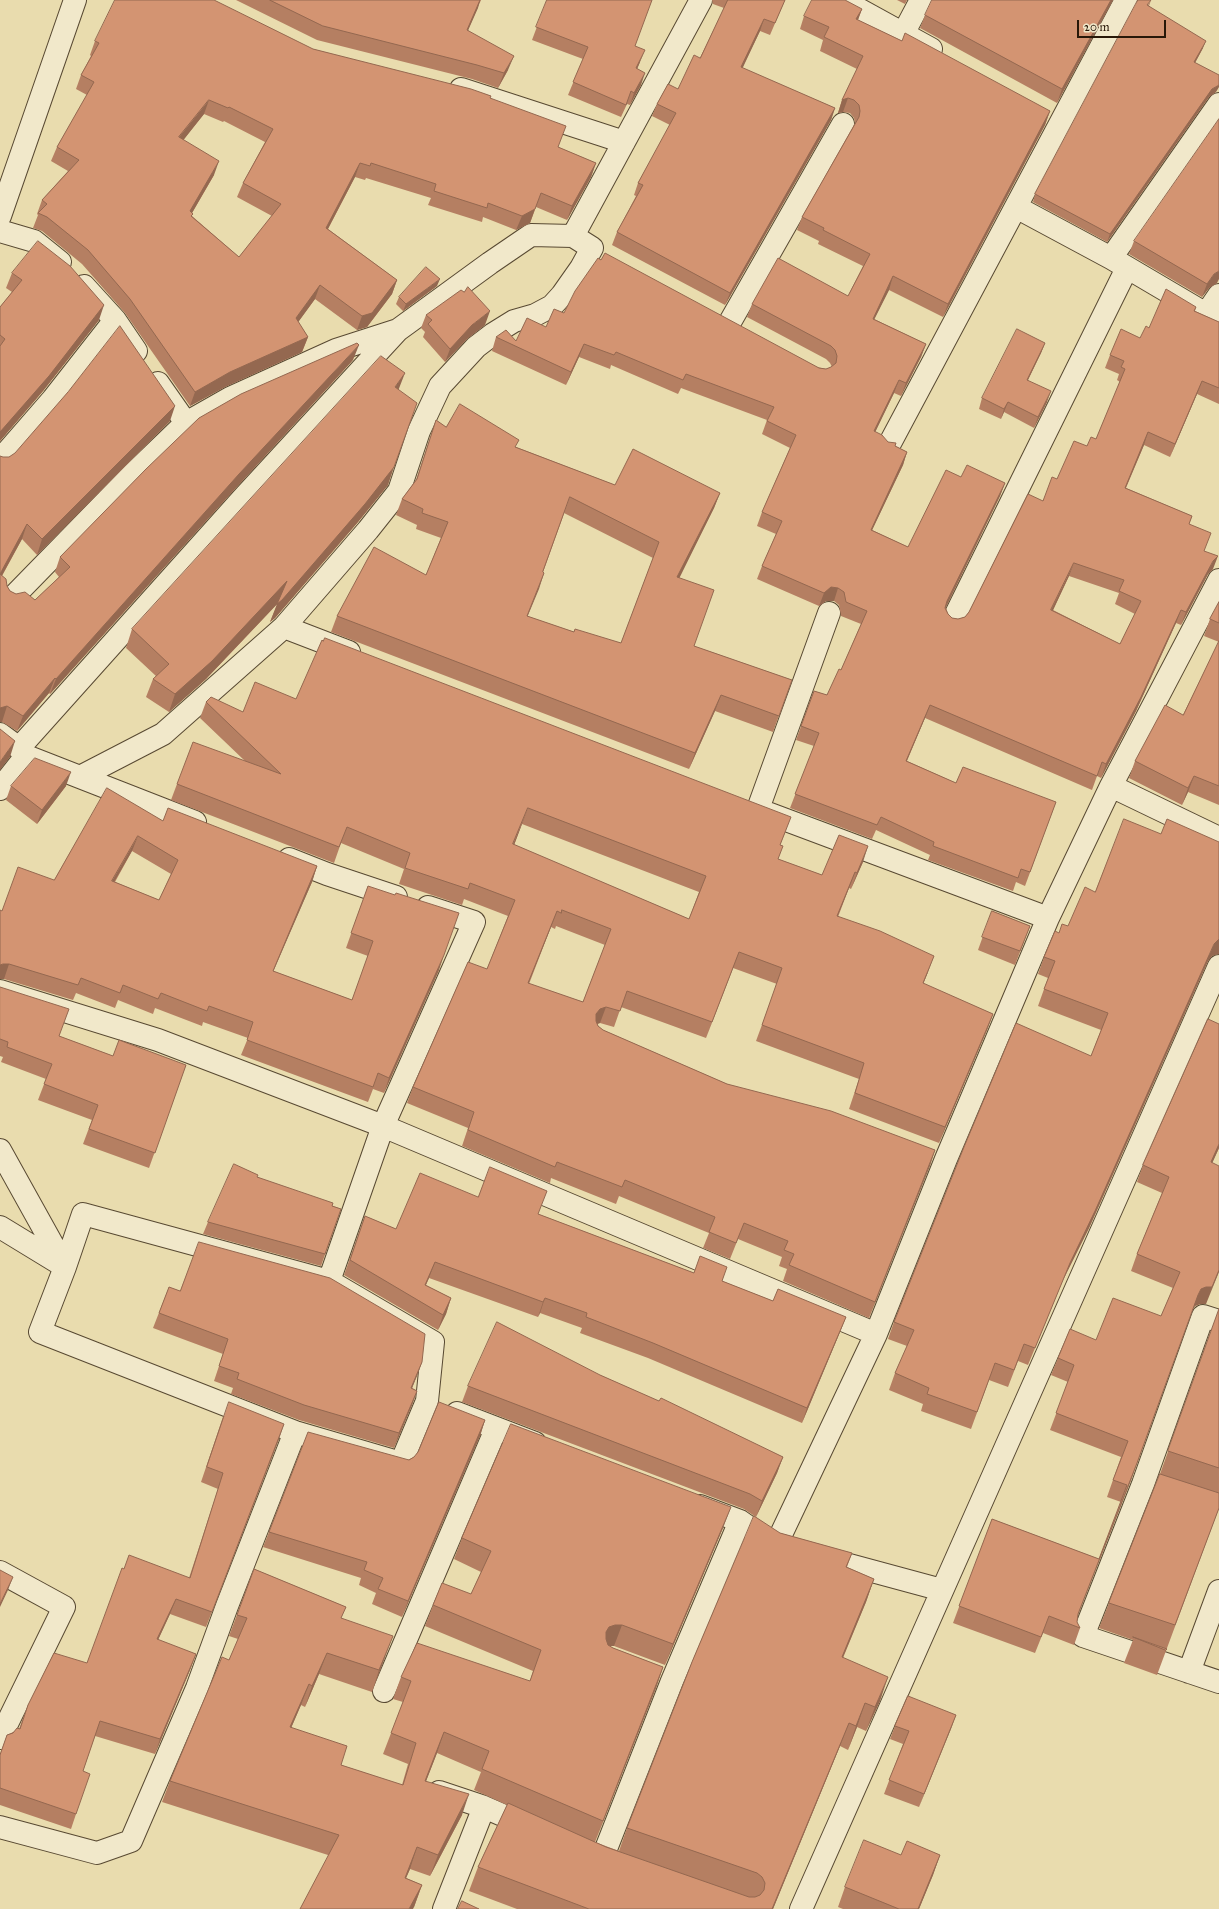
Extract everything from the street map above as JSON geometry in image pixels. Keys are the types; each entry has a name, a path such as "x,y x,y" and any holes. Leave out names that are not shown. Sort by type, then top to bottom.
{"street":[{"path":"0,216 74,0"},
{"path":"573,236 701,0"},
{"path":"842,0 952,60"},
{"path":"903,34 921,0"},
{"path":"889,445 1126,0"},
{"path":"440,83 469,91 624,142"},
{"path":"953,620 1119,263 1219,104"},
{"path":"1042,109 1063,120"},
{"path":"730,322 843,124"},
{"path":"1016,207 1213,316 1219,295"},
{"path":"0,231 34,242 73,272 115,320 186,423"},
{"path":"0,789 22,752 243,498 398,330 490,262 531,235 573,236 613,259"},
{"path":"80,777 163,734 284,627 368,530 399,491 419,431 440,386 471,352 493,334 514,322 536,315 552,306 562,296 592,248"},
{"path":"710,311 751,333"},
{"path":"0,460 53,399 115,320"},
{"path":"13,597 132,475 186,423 230,398 336,350 398,330"},
{"path":"776,1546 876,1334 946,1159 1048,918 1111,786 1219,580"},
{"path":"758,810 829,614"},
{"path":"284,627 366,659"},
{"path":"0,734 22,752 80,777 211,828"},
{"path":"1111,786 1219,838"},
{"path":"736,801 1048,918"},
{"path":"269,851 327,874 474,922 383,1126 329,1281"},
{"path":"801,1909 1219,966"},
{"path":"0,991 158,1040 383,1126 876,1334"},
{"path":"0,1150 65,1267"},
{"path":"924,1151 946,1159"},
{"path":"83,1214 329,1281 433,1342 427,1401 401,1463 295,1432 40,1332 65,1267 83,1214"},
{"path":"0,1227 65,1267"},
{"path":"1219,1321 1203,1316 1143,1484 1083,1636 1219,1682"},
{"path":"427,1401 555,1451"},
{"path":"384,1691 496,1429"},
{"path":"0,1826 98,1853 131,1841 197,1688 227,1606 295,1432"},
{"path":"1143,1484 1164,1491"},
{"path":"681,1498 740,1521 776,1546 942,1590"},
{"path":"602,1859 672,1681 740,1521"},
{"path":"0,1572 64,1607 0,1738"},
{"path":"1189,1672 1219,1591"},
{"path":"652,1674 672,1681"},
{"path":"436,1791 484,1807 546,1834"},
{"path":"444,1909 484,1807"},
{"path":"581,1850 624,1867"}],"building":[{"path":"115,0 214,0 313,49 471,89 491,96 490,98 566,126 558,147 596,163 572,206 541,193 535,209 522,216 488,203 487,208 434,191 436,184 371,163 370,166 360,163 326,228 397,280 372,313 362,316 320,285 296,318 308,337 230,372 195,392 130,299 88,250 47,217 38,213 47,204 42,200 79,160 57,147 94,82 81,75 99,43 95,41","holes":["209,100 228,108 229,107 273,129 243,183 281,204 239,257 191,216 193,214 190,211 219,161 179,137"]},
{"path":"270,0 480,0 467,30 514,56 504,73 323,26"},
{"path":"547,0 652,0 635,46 645,50 636,68 645,73 634,93 631,91 626,105 573,82 588,47 536,27"},
{"path":"728,0 785,0 775,23 764,19 741,67 835,108 730,293 617,232 643,185 638,183 676,113 657,104 668,84 678,89 694,55 700,58"},
{"path":"812,0 845,0 862,9 856,19 902,41 905,33 1050,111 948,304 893,276 873,319 926,344 906,383 899,380 874,431 882,435 888,442 896,443 895,446 907,452 871,530 908,547 946,470 961,477 967,465 1005,483 947,601 945,608 952,618 958,619 965,617 969,612 1028,494 1043,501 1052,477 1057,479 1074,441 1087,446 1091,437 1096,439 1125,369 1121,367 1124,361 1110,355 1121,329 1140,338 1146,326 1149,328 1166,289 1196,307 1194,311 1219,322 1219,388 1202,381 1175,444 1148,432 1125,488 1192,516 1189,524 1211,533 1204,551 1218,556 1213,561 1186,612 1181,610 1141,697 1106,764 1102,762 1097,776 930,705 906,761 956,783 963,767 1056,802 1030,872 1021,869 1018,878 933,846 934,842 881,817 877,825 795,794 819,733 801,726 814,691 827,695 839,669 841,670 867,611 846,602 844,592 838,588 831,587 824,593 762,566 782,521 762,512 796,435 767,421 774,407 686,374 683,380 616,352 614,355 584,344 571,372 496,337 506,330 516,341 527,318 546,327 554,309 564,313 575,291 598,258 601,260 605,253 819,368 826,369 836,363 837,356 835,350 831,346 752,304 778,258 848,296 870,254 823,230 824,228 802,217 859,117 859,105 854,100 848,98 842,100 863,56 824,37 829,27 804,16","holes":["1074,563 1124,580 1119,591 1141,601 1120,644 1051,610"]},
{"path":"932,0 1111,0 1062,89 925,15"},
{"path":"1138,0 1151,0 1147,5 1206,41 1194,62 1219,75 1219,85 1212,89 1110,234 1035,194"},
{"path":"1219,119 1219,271 1214,274 1207,284 1134,241"},
{"path":"38,241 70,266 104,305 49,376 0,432 0,346 5,339 0,335 0,307 22,280 12,273"},
{"path":"426,267 440,279 406,304 399,297"},
{"path":"468,287 490,311 472,325 450,349 428,324 432,320 426,315 461,290 464,292"},
{"path":"120,326 175,406 42,539 27,524 0,574 0,456 9,457 15,453 68,392"},
{"path":"1017,329 1045,343 1027,380 1051,391 1038,417 1008,402 1004,409 982,398"},
{"path":"357,343 359,345 239,474 56,679 55,678 23,716 7,706 0,708 0,574 6,579 7,586 10,591 16,594 25,592 35,600 70,567 60,557 146,469 199,418 241,394"},
{"path":"381,356 405,373 395,387 417,403 394,467 365,504 282,600 277,604 287,581 212,661 175,694 153,679 169,664 132,629"},
{"path":"460,404 519,440 515,447 615,485 633,449 720,493 677,577 714,590 694,646 792,680 779,716 721,695 695,753 337,616 374,547 426,575 448,522 422,513 423,509 402,499 417,479 436,420 446,427","holes":["570,497 659,542 621,643 575,629 574,632 527,616 544,573 543,572"]},
{"path":"1219,602 1219,623 1210,619"},
{"path":"325,638 791,817 780,845 783,846 778,859 822,875 839,835 868,846 857,873 855,872 837,916 880,931 934,956 923,983 993,1014 945,1127 855,1093 864,1063 762,1025 782,968 739,952 712,1022 627,991 620,1011 606,1007 600,1009 596,1014 596,1021 598,1026 603,1030 727,1084 831,1111 935,1150 875,1302 789,1265 794,1254 784,1250 788,1241 744,1223 736,1243 709,1232 715,1217 625,1180 622,1187 557,1162 555,1167 468,1130 474,1112 413,1087 468,962 487,969 515,900 470,883 468,889 405,868 410,853 347,827 339,847 177,784 193,742 281,774 206,702 211,697 243,712 255,682 296,699 322,640 323,641","holes":["528,808 706,876 689,919 513,844","562,910 611,929 583,1002 528,983 557,911 561,913"]},
{"path":"1219,641 1219,786 1194,776 1188,788 1135,761 1165,705 1183,715"},
{"path":"0,729 15,741 0,762"},
{"path":"35,758 71,772 42,810 11,786"},
{"path":"107,788 163,821 168,808 317,866 273,971 352,1000 373,941 351,933 368,886 395,895 396,893 459,913 444,955 389,1078 378,1073 373,1087 247,1040 253,1022 209,1006 207,1011 161,993 158,999 123,985 120,993 81,978 78,985 9,964 0,965 0,910 2,911 18,867 54,880","holes":["138,836 178,860 159,900 112,881"]},
{"path":"1124,819 1161,834 1167,819 1219,842 1219,939 1214,944 1095,1211 1070,1263 1035,1348 1024,1344 1014,1370 995,1363 977,1412 927,1394 929,1388 895,1373 914,1330 894,1322 964,1147 1016,1023 1091,1056 1108,1013 1044,989 1055,961 1044,957 1055,931 1059,933 1062,924 1068,926 1085,887 1095,892"},
{"path":"992,911 1030,926 1020,951 982,937"},
{"path":"0,987 69,1009 59,1036 113,1056 119,1040 186,1065 155,1153 89,1129 98,1105 44,1084 52,1064 7,1047 8,1042 0,1039"},
{"path":"1208,1019 1219,1024 1219,1144 1211,1162 1219,1166 1219,1270 1212,1287 1201,1289 1198,1295 1137,1463 1078,1614 1077,1622 1080,1628 1049,1616 1041,1637 959,1606 992,1519 1099,1559 1127,1485 1113,1480 1128,1441 1056,1413 1074,1365 1058,1358 1070,1329 1096,1340 1113,1298 1161,1316 1180,1272 1137,1254 1169,1177 1143,1165"},
{"path":"234,1164 258,1175 257,1177 333,1203 332,1206 341,1209 325,1254 208,1222"},
{"path":"490,1167 547,1191 538,1214 694,1273 700,1256 727,1267 722,1281 773,1301 778,1289 846,1317 807,1408 653,1343 586,1317 587,1313 545,1298 543,1302 435,1262 425,1285 451,1298 443,1315 350,1260 365,1216 396,1229 420,1173 478,1197"},
{"path":"199,1242 330,1278 425,1334 422,1362 411,1388 417,1391 399,1433 304,1405 237,1379 239,1373 219,1366 228,1339 159,1313 169,1287 180,1291"},
{"path":"1219,1309 1219,1468 1168,1451"},
{"path":"497,1322 600,1375 659,1401 661,1398 783,1457 762,1501 750,1494 468,1386"},
{"path":"229,1402 284,1424 212,1612 176,1599 157,1639 196,1654 160,1739 100,1721 83,1771 90,1774 76,1814 0,1788 0,1755 7,1735 13,1733 17,1728 20,1729 28,1705 54,1653 87,1663 122,1568 124,1569 129,1555 190,1578 223,1473 207,1467"},
{"path":"439,1402 485,1420 408,1601 378,1589 383,1578 364,1570 367,1562 269,1532 308,1432 409,1460 418,1452"},
{"path":"511,1424 731,1507 673,1644 622,1625 609,1627 606,1632 608,1645 663,1667 603,1821 482,1769 489,1751 444,1732 425,1781 469,1794 438,1855 417,1847 405,1878 422,1885 409,1909 300,1909 339,1835 170,1781 222,1657 229,1660 247,1618 237,1615 254,1569 346,1607 341,1618 393,1636 379,1670 327,1653 312,1686 309,1684 290,1727 347,1746 341,1765 403,1785 416,1743 391,1733 411,1681 401,1677 417,1643 530,1681 541,1650 433,1605 442,1583 471,1594 491,1551 462,1538"},
{"path":"1160,1474 1219,1493 1219,1508 1175,1625 1109,1603"},
{"path":"754,1516 780,1533 852,1553 846,1567 874,1579 842,1657 888,1677 875,1707 865,1703 856,1726 849,1723 772,1909 589,1909 478,1867 508,1803 606,1847 749,1897 760,1895 764,1890 765,1883 762,1877 757,1873 627,1828 692,1662"},
{"path":"0,1570 13,1577 0,1604"},
{"path":"1133,1637 1167,1649 1166,1650"},
{"path":"908,1696 956,1715 924,1794 889,1780 909,1731 895,1726"},
{"path":"864,1840 901,1855 907,1841 940,1855 918,1909 899,1909 845,1887"},
{"path":"462,1901 479,1909 458,1909"}]}
